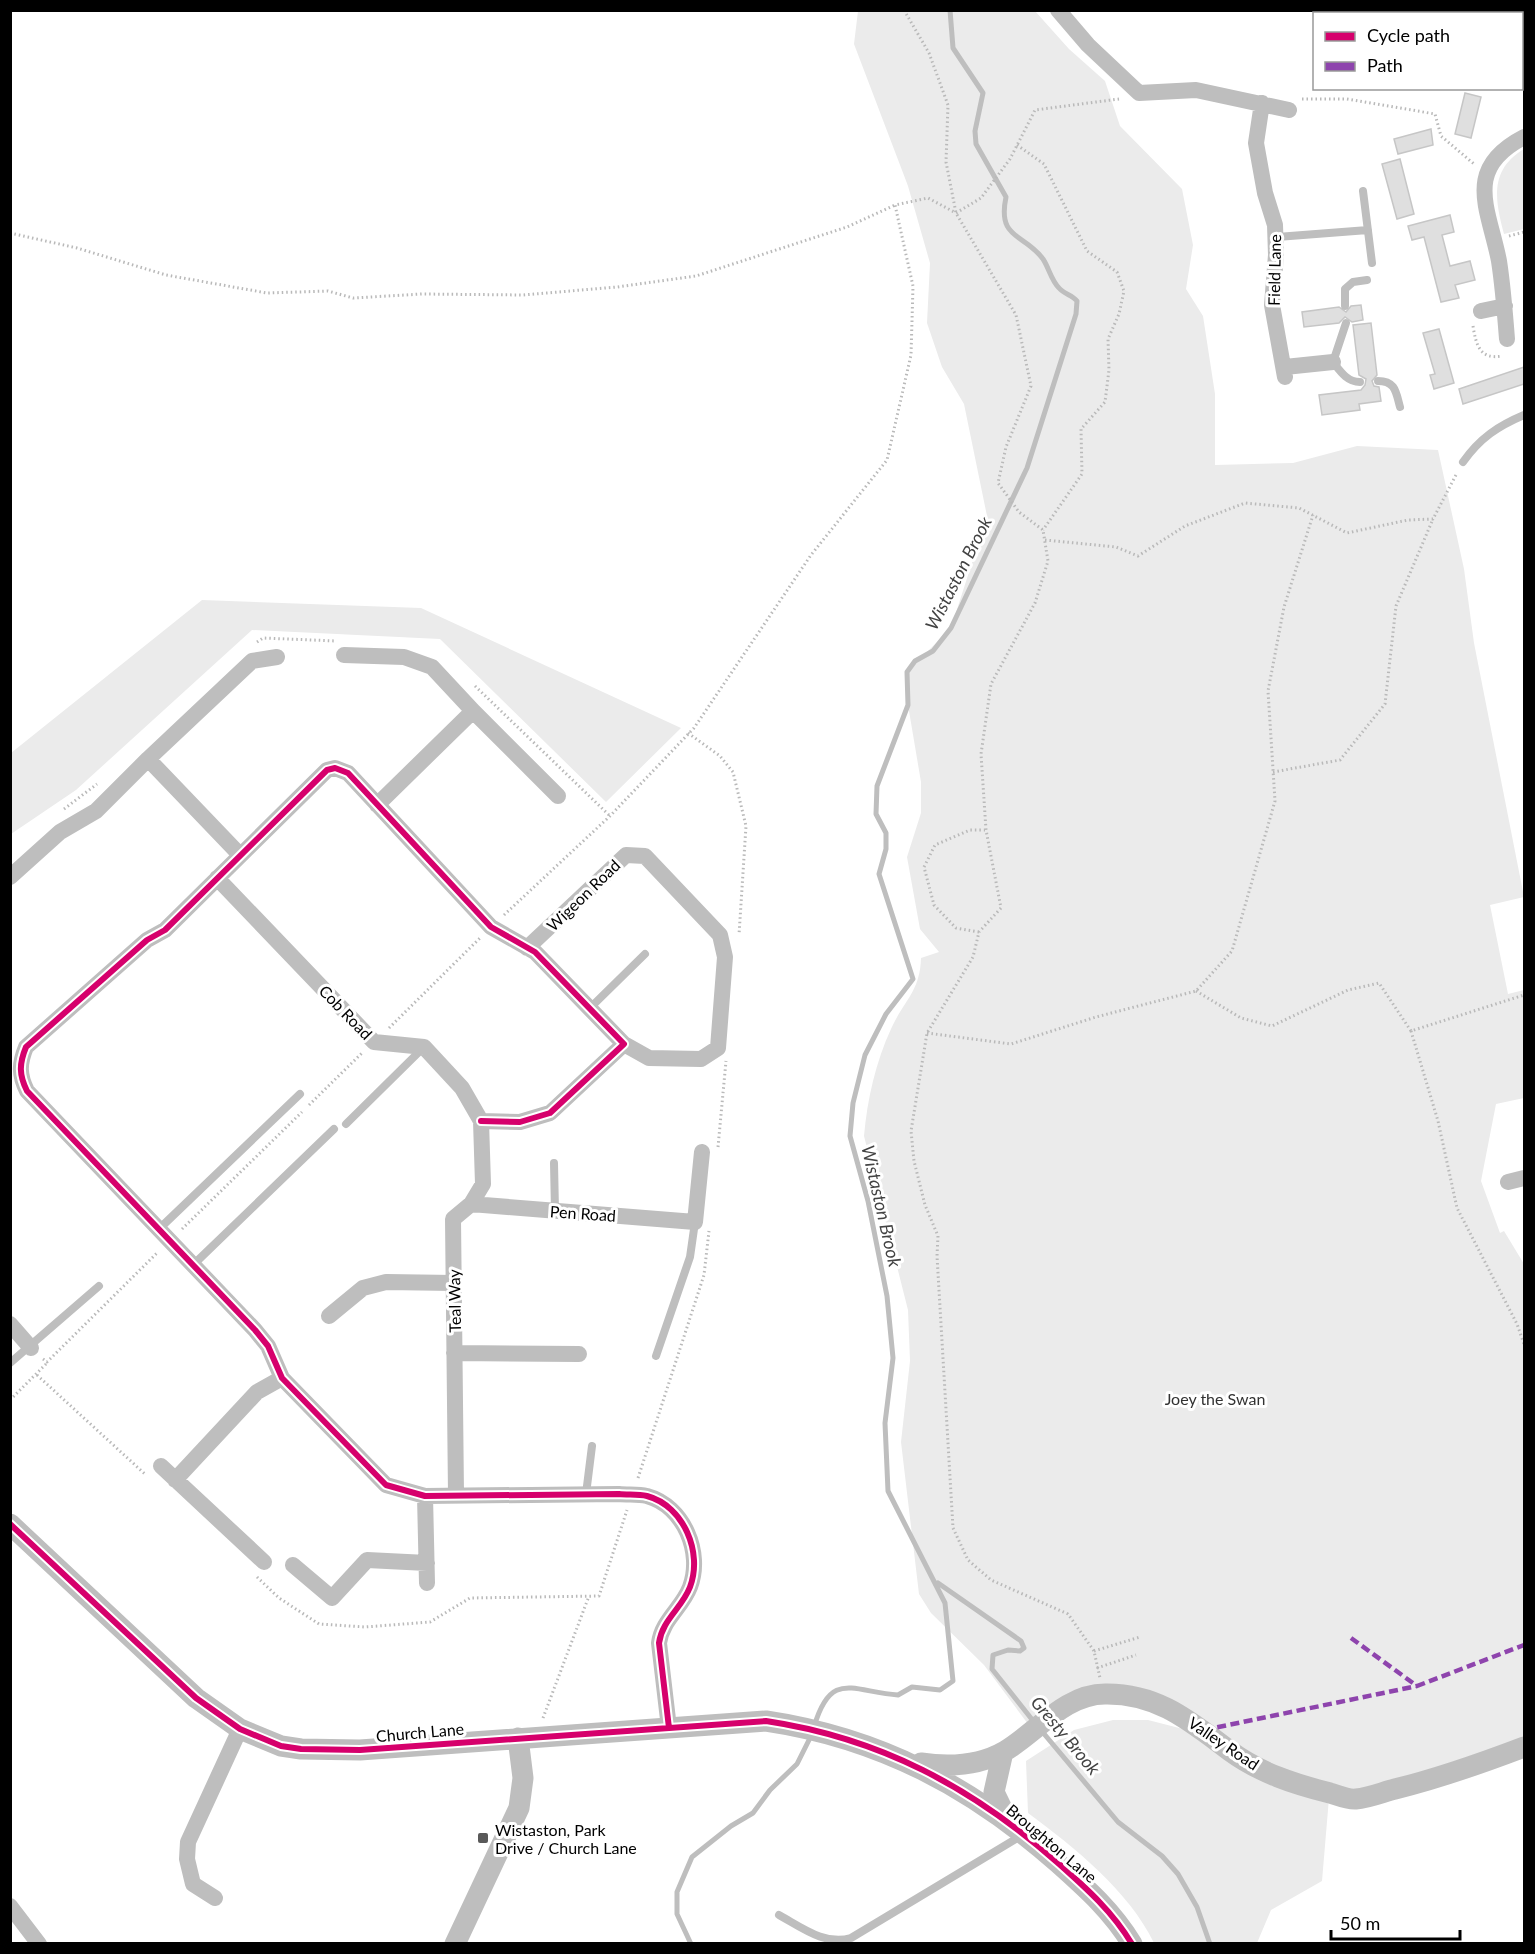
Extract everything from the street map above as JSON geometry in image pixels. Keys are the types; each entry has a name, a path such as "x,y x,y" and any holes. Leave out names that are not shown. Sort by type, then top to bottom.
{"street":[{"path":"1058,10 1088,45 1139,93 1196,90 1290,110"},
{"name":"Field Lane","path":"1262,103 1256,143 1277,237 1272,304 1285,372 1334,362"},
{"path":"1507,347 1505,306 1498,258 1484,204 1486,175 1506,150 1524,137"},
{"path":"1481,311 1505,306"},
{"path":"345,648 405,657 432,667 558,796"},
{"path":"10,877 60,832 96,811 252,661 277,657"},
{"path":"377,805 473,711"},
{"path":"148,759 240,855"},
{"path":"424,1047 462,1088 481,1121 520,1122 550,1113 624,1044 535,952 492,927 348,773 335,768 327,770 165,930 147,940 16,1057 20,1076 27,1091 268,1346 282,1378 386,1485 425,1496 456,1494 632,1495 648,1497 667,1507 679,1519 689,1534 694,1555 690,1588 661,1631 659,1643 669,1728"},
{"name":"Wigeon Road","path":"527,948 626,855 645,856 720,935 725,957 718,1048 701,1059 649,1058 624,1044"},
{"name":"Cob Road","path":"217,878 374,1042 424,1047"},
{"name":"Teal Way","path":"456,1494 453,1219 471,1204 483,1184 481,1121"},
{"path":"703,1224 710,1154"},
{"path":"1508,1182 1524,1178"},
{"name":"Pen Road","path":"471,1204 703,1224"},
{"path":"329,1316 363,1287 386,1282 454,1283"},
{"path":"10,1324 31,1348"},
{"path":"454,1353 579,1354"},
{"path":"175,1480 257,1392 282,1378"},
{"path":"161,1466 259,1568"},
{"path":"425,1496 427,1583"},
{"name":"Church Lane","path":"10,1524 196,1698 240,1730 281,1746 325,1751 766,1721 802,1726 832,1734 909,1761"},
{"path":"293,1565 333,1598 367,1560 427,1563"},
{"name":"Valley Road","path":"909,1761 955,1766 1003,1752 1048,1718 1080,1700 1104,1694 1139,1698 1164,1707 1190,1719 1233,1753 1286,1782 1355,1800 1445,1776 1524,1747"},
{"path":"215,1898 193,1884 187,1859 188,1842 240,1730"},
{"path":"456,1944 519,1808 527,1737"},
{"path":"1003,1752 994,1792 1016,1828"},
{"name":"Broughton Lane","path":"909,1761 964,1792 1016,1828 1097,1898 1132,1944"},
{"path":"10,1906 39,1944"}],"lane":[{"path":"1363,191 1372,263"},
{"path":"1277,237 1368,230"},
{"path":"1345,306 1345,288 1353,282 1367,280"},
{"path":"1346,323 1334,362 1341,373 1354,382 1360,382"},
{"path":"1378,381 1389,382 1394,387 1400,407"},
{"path":"1463,462 1476,444 1498,427 1524,415"},
{"path":"589,1009 645,954"},
{"path":"346,1125 424,1047"},
{"path":"165,1235 300,1094"},
{"path":"193,1265 334,1130"},
{"path":"554,1163 555,1211"},
{"path":"656,1356 703,1224"},
{"path":"10,1363 31,1348 99,1286"},
{"path":"586,1494 592,1446"},
{"path":"779,1915 828,1940 840,1941 851,1938 916,1902 1016,1828"}],"path":[{"path":"904,10 929,53 948,105 946,162 956,213 1016,315 1031,386 1000,468 998,483 1019,512 1043,531 1048,561 1035,603 991,684 981,754 986,830 1001,908 979,932 973,957 927,1033 911,1131 916,1172 925,1205 938,1236 937,1256 953,1528 968,1560 991,1580 1068,1614 1094,1651 1104,1694"},
{"path":"956,213 981,198 1003,169 1035,110 1116,99 1139,93"},
{"path":"1290,110 1301,99 1347,99 1436,114 1441,136 1486,175"},
{"path":"1017,145 1044,164 1087,251 1117,272 1124,291 1119,314 1108,339 1109,370 1105,402 1081,429 1082,474 1043,531"},
{"path":"10,233 77,248 166,275 267,293 304,294 328,291 353,298 422,294 523,295 617,287 696,276 847,227 895,205 928,198 956,213"},
{"path":"10,1400 37,1375 165,1235 374,1042 610,816 688,734 811,555 887,460 911,355 913,286 895,205"},
{"path":"1481,311 1470,311 1478,349 1486,356 1507,347"},
{"path":"1273,772 1340,760 1384,704 1396,606 1433,519 1463,462"},
{"path":"1045,540 1116,547 1138,556 1185,526 1245,503 1299,508 1347,533 1408,520 1433,519"},
{"path":"927,1033 1011,1044 1096,1017 1196,992 1232,951 1275,801 1268,692 1284,607 1313,515"},
{"path":"250,646 263,638 345,648"},
{"path":"468,680 610,816"},
{"path":"688,734 720,756 733,772 746,826 738,943"},
{"path":"63,809 100,782"},
{"path":"979,932 956,928 934,905 924,867 935,845 970,830 986,830"},
{"path":"1196,992 1241,1018 1272,1026 1348,990 1379,983 1411,1031 1438,1121 1457,1208 1517,1323 1524,1344"},
{"path":"1411,1031 1524,994"},
{"path":"710,1154 727,1050"},
{"path":"259,1568 279,1598 319,1624 364,1627 430,1622 470,1598 599,1596 704,1275 703,1224"},
{"path":"31,1348 47,1362"},
{"path":"37,1375 149,1479"},
{"path":"527,1737 589,1596"},
{"path":"1094,1651 1140,1637"},
{"path":"1097,1668 1136,1655"}],"green space":[{"name":"Joey the Swan","path":"858,11 1035,11 1069,49 1105,81 1120,126 1182,189 1193,245 1186,289 1203,316 1215,394 1215,465 1293,463 1357,446 1438,450 1464,569 1474,643 1524,897 1490,905 1508,994 1524,990 1524,1098 1496,1104 1481,1181 1500,1233 1504,1231 1524,1264 1524,1747 1329,1798 1322,1881 1271,1910 1257,1943 1154,1943 1130,1906 1099,1871 1064,1840 1028,1813 1026,1761 1074,1730 1113,1720 1148,1720 1187,1730 1203,1730 1104,1694 1028,1724 984,1665 931,1613 919,1594 901,1442 910,1361 908,1310 864,1136 873,1081 886,1041 918,979 921,958 939,952 920,929 907,857 921,813 921,782 908,705 907,672 951,628 987,516 964,404 942,367 927,323 930,263 908,186 854,44"},
{"path":"1524,149 1524,229 1504,234 1497,198 1500,176 1513,157"},
{"path":"202,600 421,608 681,728 606,802 440,639 252,630 76,790 11,834 11,753"}],"building":[{"path":"1465,93 1481,97 1471,138 1455,134"},
{"path":"1431,129 1433,145 1398,154 1394,139"},
{"path":"1400,159 1414,214 1397,219 1382,164"},
{"path":"1450,215 1454,232 1442,235 1450,266 1470,261 1475,280 1455,285 1459,298 1441,302 1424,237 1412,240 1408,226"},
{"path":"1361,305 1363,320 1352,322 1345,317 1339,323 1304,327 1302,312 1339,307 1346,312 1351,306"},
{"path":"1371,323 1377,375 1372,381 1374,386 1379,387 1381,401 1359,404 1360,410 1322,415 1319,395 1361,390 1365,385 1366,379 1359,375 1353,325"},
{"path":"1439,329 1454,383 1434,389 1430,375 1435,374 1423,333"},
{"path":"1524,367 1524,384 1463,404 1459,389"}],"waterway":[{"name":"Wistaston Brook","path":"814,1727 828,1697 836,1691 846,1688 898,1695 912,1687 940,1690 953,1681 945,1603 888,1491 885,1423 893,1358 887,1296 868,1201 850,1136 853,1103 865,1055 886,1014 913,979 879,874 886,849 886,833 876,814 877,786 908,705 907,672 915,661 933,651 951,628 1027,468 1076,314 1077,301 1059,288 1043,259 1014,234 1005,221 1006,197 976,144 975,131 983,93 953,48 950,10"},
{"name":"Gresty Brook","path":"938,1583 1021,1641 1024,1648 1020,1651 1008,1650 993,1655 992,1669 1034,1722"},
{"name":"Gresty Brook","path":"1040,1729 1118,1822 1162,1856 1178,1874 1197,1907 1210,1944"},
{"path":"691,1944 677,1914 677,1892 692,1857 731,1826 753,1813 770,1790 797,1764 811,1736"}],"marked path":[{"path":"1351,1638 1417,1686 1524,1645"},
{"path":"1204,1730 1417,1686"}],"cycle path":[{"path":"481,1121 520,1122 550,1113 624,1044 535,952 491,927 348,773 335,768 327,770 165,930 147,940 26,1047 21,1064 22,1080 27,1091 255,1330 268,1346 282,1378 386,1485 425,1496 640,1495 660,1501 671,1510 687,1532 694,1560 690,1587 664,1628 659,1643 669,1728"},
{"path":"10,1524 196,1698 240,1729 281,1746 301,1749 360,1750 766,1721 808,1729 886,1753 958,1789 992,1811 1058,1863 1088,1891 1107,1910 1132,1944"}],"place":[{"name":"Wistaston, Park Drive / Church Lane","path":"483,1838"}]}
